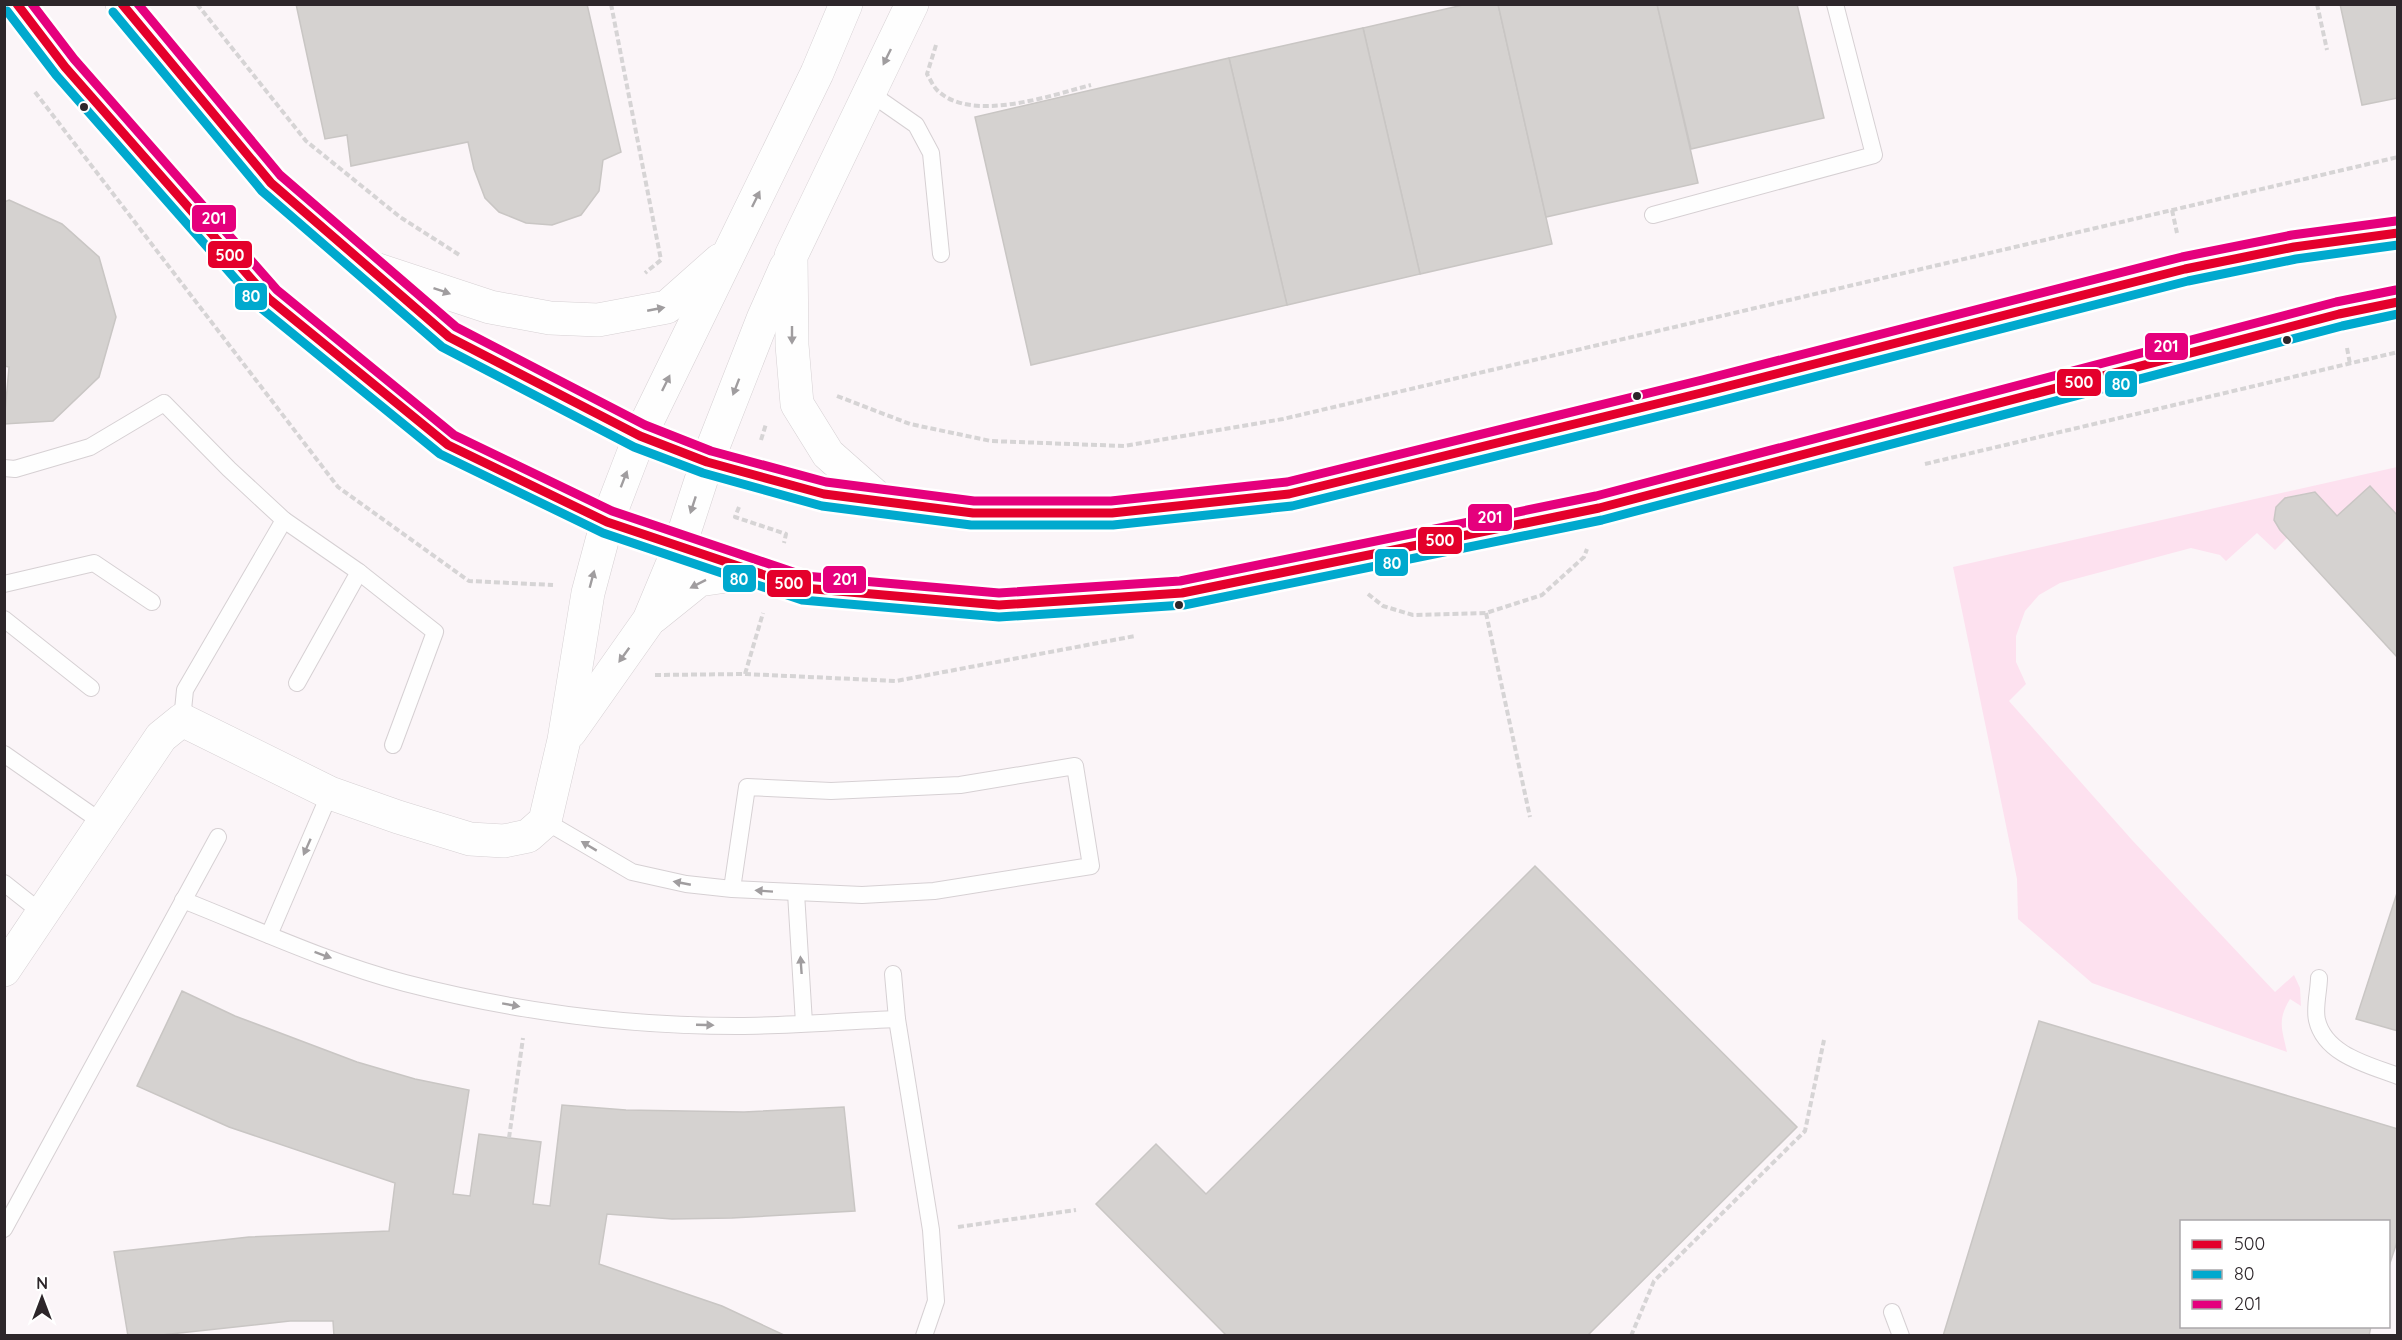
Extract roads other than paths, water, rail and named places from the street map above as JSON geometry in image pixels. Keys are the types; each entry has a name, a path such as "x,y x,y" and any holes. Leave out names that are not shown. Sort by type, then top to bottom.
{"main road":[{"path":"16,4 65,67 269,299 448,445 607,522 803,588 999,605 1182,593 1599,508 2339,314 2397,302"},
{"path":"122,4 271,183 449,337 640,436 707,462 824,494 973,513 1112,513 1289,494 1705,392 2185,269 2294,247 2397,233"},
{"path":"4,969 161,736 182,720 330,793 470,839 504,841 528,836 545,821 564,740 588,593 607,522 640,436 817,73 846,4"},
{"path":"564,740 649,620 680,548 707,462 763,319 912,4"},
{"path":"366,266 490,307 550,318 598,320 667,307 730,251"},
{"path":"791,256 792,345 797,404 828,454 881,501"},
{"path":"649,620 699,580 754,572"}],"lane":[{"path":"1653,215 1874,155 1835,4"},
{"path":"870,93 916,125 931,153 941,254"},
{"path":"4,468 15,470 90,447 164,403 229,470 284,520 359,572 435,632 393,745"},
{"path":"182,720 185,690 284,520"},
{"path":"4,584 94,563 153,602"},
{"path":"297,683 359,572"},
{"path":"4,619 91,688"},
{"path":"4,754 103,823"},
{"path":"545,821 632,872 686,884 732,889 796,893 862,895 934,891 1092,866 1076,766 960,785 831,791 747,787 732,889"},
{"path":"269,934 330,793"},
{"path":"4,1229 218,837"},
{"path":"4,883 42,913"},
{"path":"796,893 804,1023"},
{"path":"183,900 269,934 403,982 468,998 527,1008 602,1019 738,1026 897,1019"},
{"path":"893,974 897,1019 931,1230 936,1301 924,1335"},
{"path":"2319,978 2317,1020 2329,1043 2349,1058 2397,1076"},
{"path":"1892,1312 1901,1335"}]}
